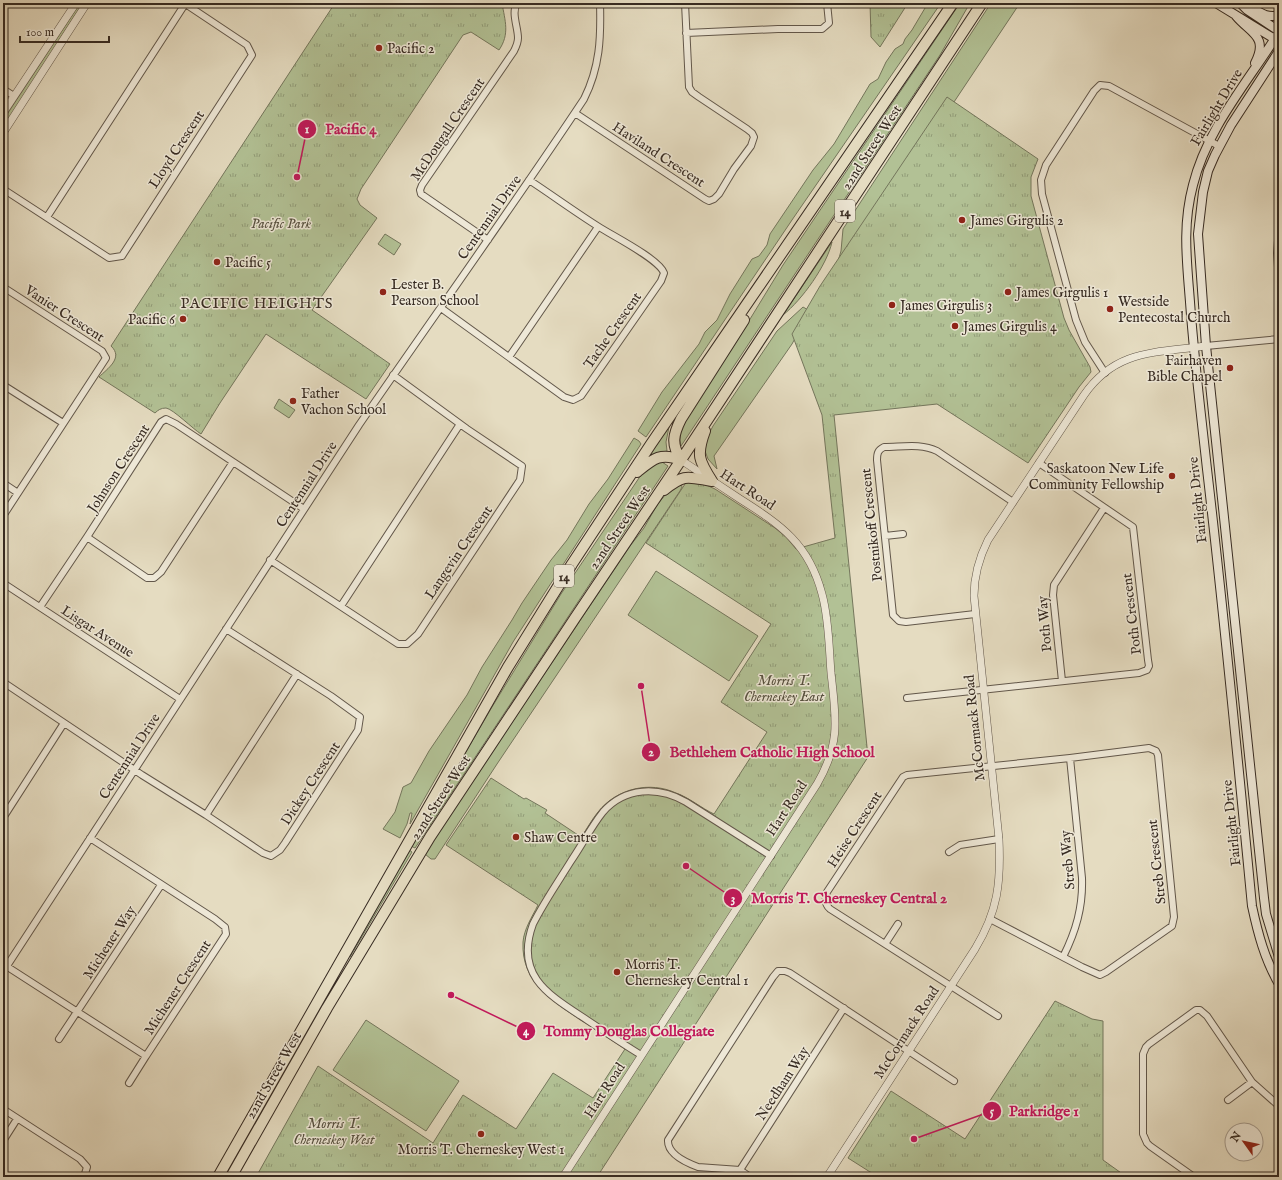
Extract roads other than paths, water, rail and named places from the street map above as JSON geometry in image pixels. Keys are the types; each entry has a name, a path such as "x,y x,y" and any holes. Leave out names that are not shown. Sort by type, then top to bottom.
{"highway":[{"name":"22nd Street West","path":"218,1177 508,667 572,564 651,444 765,280 953,3"},
{"name":"22nd Street West","path":"231,1177 327,1008 430,837 959,39 980,3"},
{"path":"681,460 674,444 676,429 741,325 765,280"},
{"path":"708,419 701,442 699,455 702,466 712,481"},
{"path":"629,478 647,464 660,457 672,456 681,460"},
{"path":"658,494 682,477 694,477 712,481"}],"main road":[{"path":"1216,3 1236,16 1254,33 1259,44 1258,57 1248,80"},
{"path":"1241,3 1247,10 1278,36"},
{"path":"1241,3 1266,15 1279,15"},
{"path":"1236,16 1278,36"},
{"name":"Fairlight Drive","path":"1278,36 1209,140 1198,165 1187,213 1186,256 1193,348 1211,504 1252,906 1257,930 1264,952 1279,984"},
{"name":"Fairlight Drive","path":"1279,51 1219,146 1206,181 1198,226 1198,250 1206,346 1264,898 1266,914 1279,957"}],"street":[{"path":"3,113 76,3"},
{"path":"3,133 87,3"},
{"name":"McDougall Crescent","path":"488,240 421,194 420,190 514,51 518,40 515,7 517,3"},
{"name":"Centennial Drive","path":"4,967 90,838 304,509 393,376 575,112 588,90 597,63 600,40 600,3"},
{"name":"Haviland Crescent","path":"575,112 705,199 709,201 714,199 719,194 734,169 751,146 754,137 747,129 692,92 689,87 685,3"},
{"path":"686,33 778,29 822,29 829,23 827,3"},
{"name":"Lloyd Crescent","path":"3,189 109,258 122,256 252,55 247,45 184,4 47,217"},
{"path":"1105,373 1085,342 1076,320 1042,194 1041,180 1046,165 1094,91 1100,85 1109,86 1219,146"},
{"path":"3,89 14,96"},
{"name":"Tache Crescent","path":"441,308 564,397 573,400 578,399 586,390 661,281 664,273 659,266 529,180"},
{"path":"509,357 598,227"},
{"path":"1279,228 1277,253 1279,281"},
{"name":"Vanier Crescent","path":"3,287 102,351 106,358 3,516"},
{"path":"1206,346 1279,339"},
{"name":"McCormack Road","path":"827,1177 981,939 990,919 996,898 1000,877 999,839 975,614 974,588 979,561 988,540 1089,389 1105,373 1121,362 1141,354 1206,346"},
{"name":"Langevin Crescent","path":"270,560 398,644 407,644 418,634 520,480 522,466 393,376"},
{"path":"3,385 63,423"},
{"name":"Johnson Crescent","path":"40,607 161,422 166,419 176,424 304,509"},
{"path":"341,606 460,424"},
{"name":"Postnikoff Crescent","path":"975,614 906,622 899,621 896,618 892,611 877,460 878,452 880,449 884,448 928,447 1013,502"},
{"name":"Hart Road","path":"563,1177 822,776 829,760 834,742 836,726 825,606 814,570 794,540 771,519 681,460"},
{"path":"87,537 147,578 154,578 161,572 233,462"},
{"name":"Poth Crescent","path":"907,698 1139,673 1147,670 1149,666 1133,528 1039,463"},
{"path":"3,483 18,493"},
{"name":"Poth Way","path":"1062,681 1053,595 1054,585 1104,508"},
{"path":"885,536 903,534"},
{"name":"Lisgar Avenue","path":"3,583 180,699"},
{"name":"Dickey Crescent","path":"3,682 134,770 263,853 271,856 275,855 285,842 354,737 358,730 360,717 226,629"},
{"path":"206,815 296,674"},
{"path":"3,818 64,723"},
{"name":"Streb Crescent","path":"990,919 1097,975 1103,974 1167,931 1172,926 1174,917 1158,755 1156,751 1149,748 991,766"},
{"name":"Streb Way","path":"1063,957 1078,922 1082,898 1082,878 1070,758"},
{"name":"Heise Crescent","path":"991,766 910,774 903,777 825,897 827,907 998,1016"},
{"path":"641,1055 550,995 536,978 528,955 528,939 533,924 596,823 608,807 626,796 640,791 660,792 673,795 686,802 771,856"},
{"name":"Michener Crescent","path":"4,967 146,1056 226,934 225,927 90,838"},
{"path":"949,852 964,844 999,839"},
{"name":"Michener Way","path":"59,1039 160,885"},
{"path":"885,944 898,924"},
{"path":"750,1177 740,1170 694,1166 673,1153 668,1145 668,1140 778,971 785,971 954,1081"},
{"name":"Needham Way","path":"740,1170 844,1008"},
{"path":"1194,1177 1150,1146 1145,1140 1143,1134 1143,1054 1146,1047 1196,1010 1200,1010 1207,1016 1252,1082 1279,1106"},
{"path":"128,1083 146,1056"},
{"path":"1228,1100 1252,1082"},
{"path":"3,1109 80,1159 87,1167 84,1177"},
{"path":"3,1141 17,1118"}],"place":[{"name":"Pacific 2","path":"379,48"},
{"name":"Pacific 4","path":"297,177"},
{"name":"James Girgulis 2","path":"962,220"},
{"name":"Pacific 5","path":"217,262"},
{"name":"Lester B. Pearson School","path":"383,292"},
{"name":"James Girgulis 1","path":"1008,292"},
{"name":"James Girgulis 3","path":"892,305"},
{"name":"Westside Pentecostal Church","path":"1110,309"},
{"name":"Pacific 6","path":"183,319"},
{"name":"James Girgulis 4","path":"955,326"},
{"name":"Fairhaven Bible Chapel","path":"1230,368"},
{"name":"Father Vachon School","path":"293,401"},
{"name":"Saskatoon New Life Community Fellowship","path":"1172,476"},
{"name":"Bethlehem Catholic High School","path":"641,686"},
{"name":"Shaw Centre","path":"516,837"},
{"name":"Morris T. Cherneskey Central 2","path":"686,866"},
{"name":"Morris T. Cherneskey Central 1","path":"617,972"},
{"name":"Tommy Douglas Collegiate","path":"451,995"},
{"name":"Morris T. Cherneskey West 1","path":"481,1134"},
{"name":"Parkridge 1","path":"914,1139"}],"district":[{"name":"PACIFIC HEIGHTS","path":"257,303"}],"park label":[{"name":"Pacific Park","path":"281,223"},
{"name":"Morris T. Cherneskey East","path":"784,688"},
{"name":"Morris T. Cherneskey West","path":"334,1132"}]}
